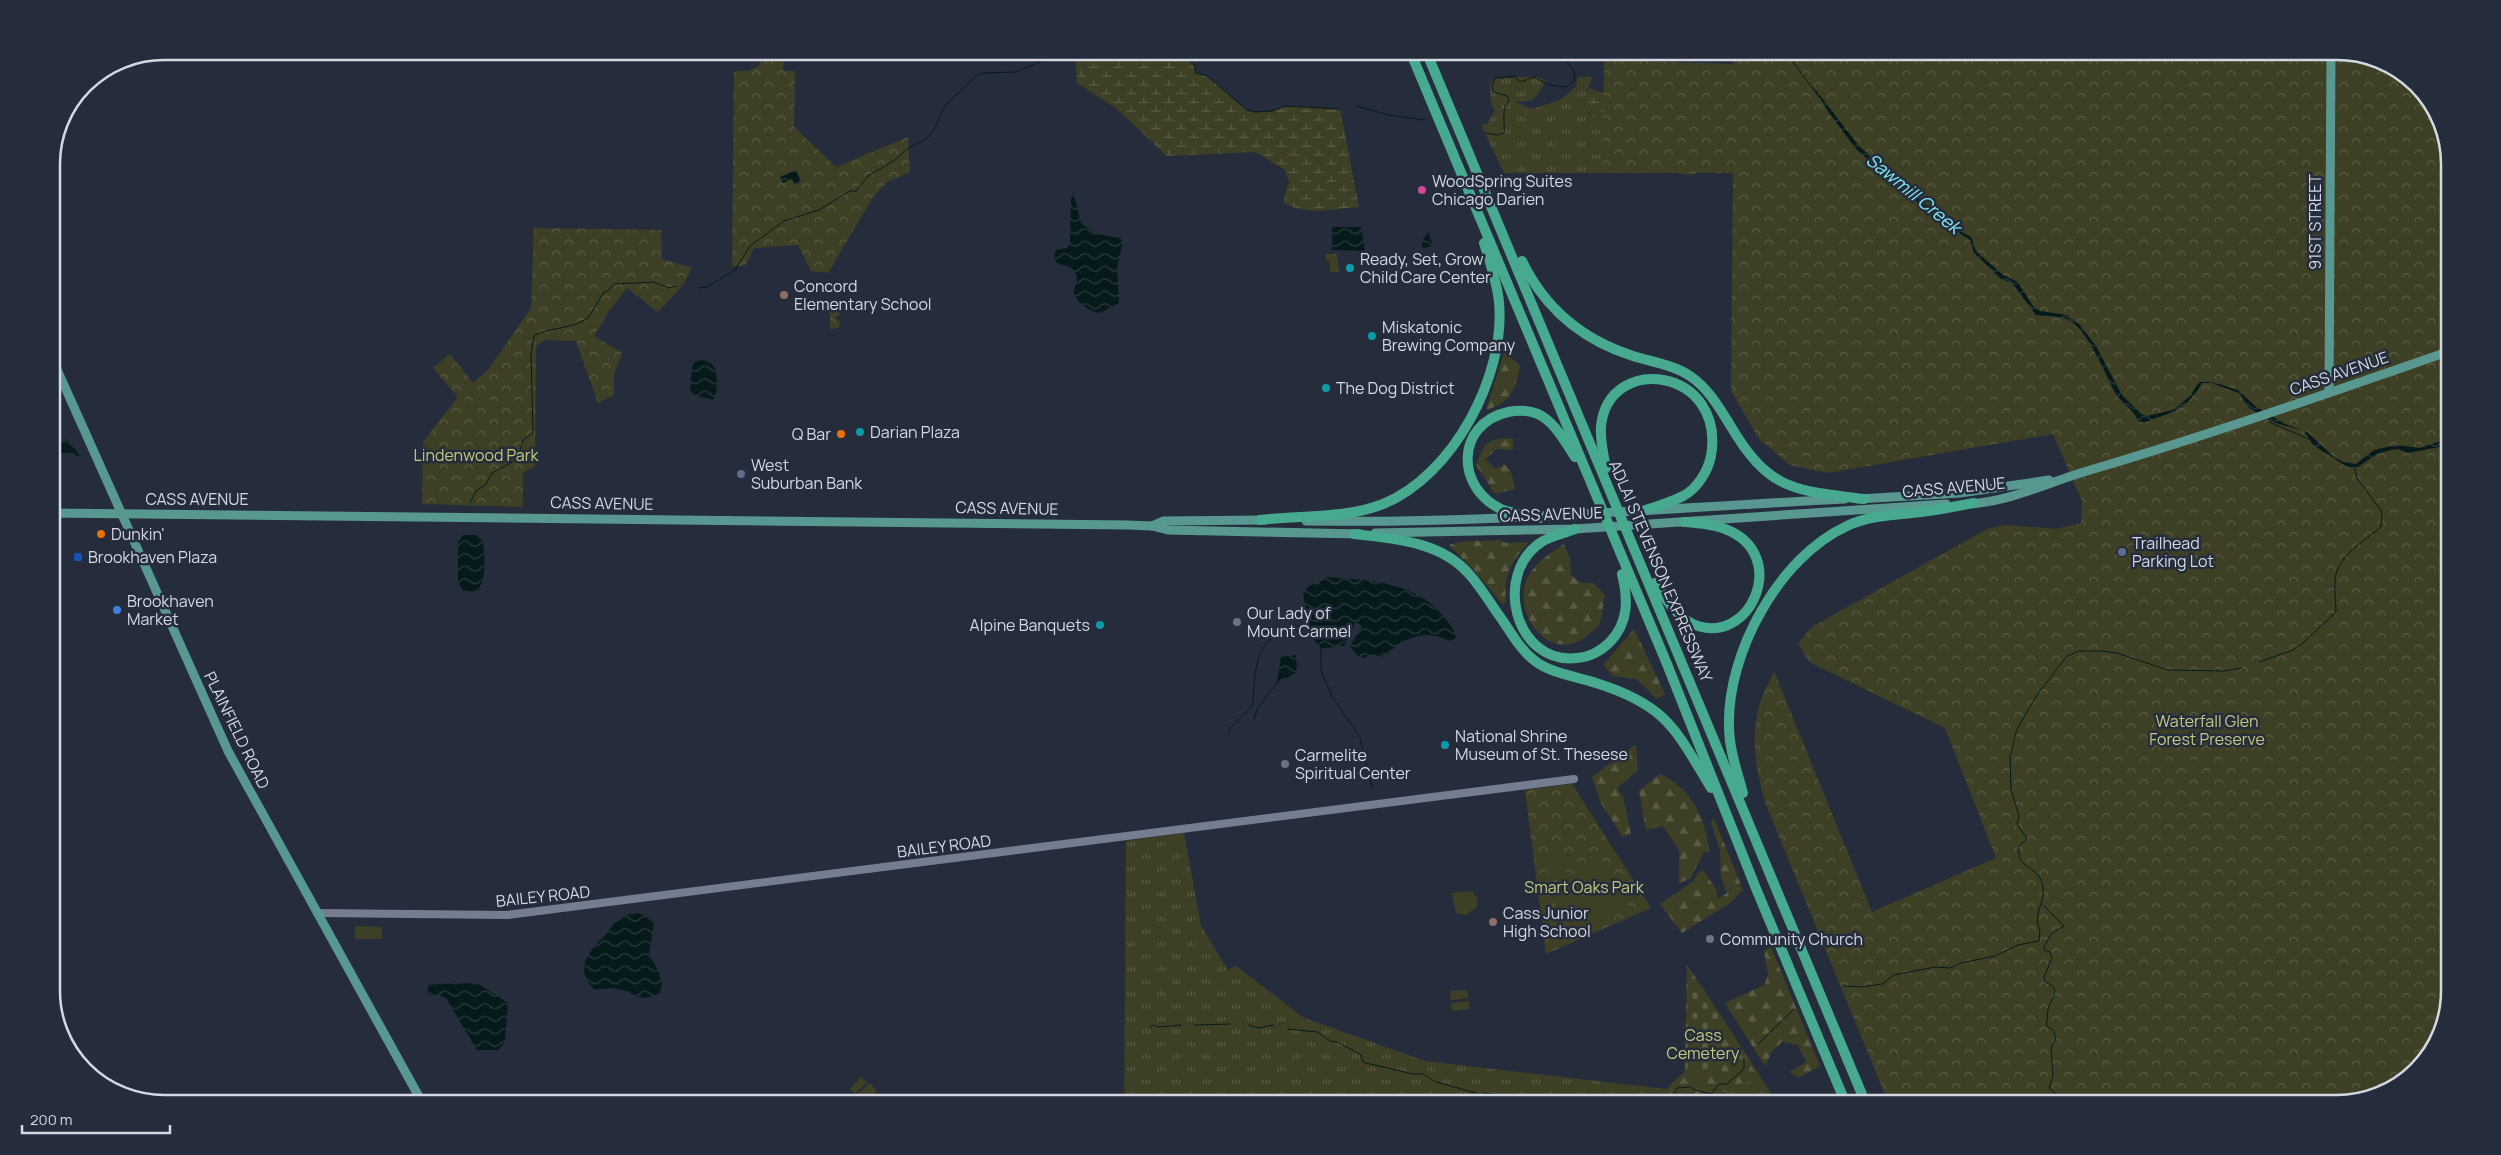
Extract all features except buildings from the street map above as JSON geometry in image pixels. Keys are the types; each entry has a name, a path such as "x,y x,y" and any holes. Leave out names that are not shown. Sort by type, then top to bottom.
{"highway":[{"name":"ADLAI STEVENSON EXPRESSWAY","path":"1414,60 1666,664 1842,1095"},
{"name":"ADLAI STEVENSON EXPRESSWAY","path":"1430,60 1644,568 1862,1095"},
{"path":"1260,520 1343,513 1382,504 1395,498 1430,473 1452,448 1468,423 1486,382 1494,356 1499,302 1486,248 1459,169"},
{"path":"1482,182 1535,285 1565,320 1583,334 1613,350 1680,370 1696,380 1710,393 1752,459 1761,469 1780,481 1799,489 1864,499"},
{"path":"1611,491 1602,448 1601,424 1613,398 1634,383 1655,378 1668,380 1686,389 1702,404 1710,420 1712,444 1710,463 1705,474 1684,496 1640,512"},
{"path":"1540,518 1503,510 1484,498 1472,482 1467,466 1468,452 1475,434 1484,423 1496,416 1513,411 1522,410 1539,415 1555,428 1587,474"},
{"path":"1753,833 1731,749 1729,728 1731,692 1743,652 1769,598 1779,583 1812,548 1848,525 1892,514 1974,503"},
{"path":"1644,568 1675,611 1694,625 1710,627 1736,621 1750,608 1758,591 1760,576 1757,557 1750,547 1725,528 1684,522"},
{"path":"1575,529 1543,541 1526,557 1516,580 1514,598 1520,625 1532,642 1549,655 1565,659 1588,656 1605,647 1624,623 1627,597 1617,548"},
{"path":"1354,534 1421,544 1448,556 1474,580 1518,643 1534,660 1551,669 1626,693 1651,707 1681,738 1727,816"}],"main road":[{"name":"91ST STREET","path":"2329,393 2331,60"},
{"name":"CASS AVENUE","path":"60,513 1152,526 1168,530 1354,534 1575,529 1974,503 2026,494 2066,477 2139,456 2441,354"},
{"name":"PLAINFIELD ROAD","path":"60,375 120,514 228,751 419,1095"},
{"name":"CASS AVENUE","path":"1152,526 1164,521 1374,522 1540,518 1960,493 2066,477"}],"street":[{"name":"BAILEY ROAD","path":"317,914 521,914 1574,779"}],"green space":[{"path":"761,60 784,60 783,71 795,71 794,127 836,167 908,137 910,172 887,182 873,197 828,273 811,271 798,245 754,248 745,266 732,266 734,71 748,71 758,67"},
{"path":"1076,60 1188,60 1194,65 1196,73 1207,76 1247,110 1255,112 1272,111 1285,106 1340,109 1359,207 1310,210 1300,209 1283,202 1289,181 1285,170 1256,152 1167,156 1116,108 1077,83"},
{"name":"Waterfall Glen Forest Preserve","path":"1604,60 1733,64 1733,60 2344,60 2377,68 2395,77 2424,106 2436,130 2441,157 2441,998 2436,1025 2424,1049 2395,1078 2364,1091 2338,1095 1885,1095 1766,805 1755,753 1755,726 1761,700 1774,671 1872,912 1996,858 1945,728 1809,662 1798,643 1812,627 1987,529 2005,525 2057,529 2081,523 2082,501 2053,434 1828,473 1790,465 1759,439 1731,391 1733,173 1603,171"},
{"path":"1536,77 1546,80 1534,98 1520,102 1513,101 1532,109 1560,100 1576,87 1578,77 1592,77 1584,102 1584,106 1589,114 1614,124 1652,166 1668,173 1504,173 1481,125 1487,124 1495,110 1491,104 1490,84 1494,79"},
{"path":"1589,88 1602,93 1700,169 1694,175 1657,171 1610,122 1593,117 1585,109 1584,96"},
{"name":"Lindenwood Park","path":"534,228 661,230 662,259 692,268 683,285 658,312 627,288 607,314 594,336 622,353 614,374 614,395 598,403 576,341 545,340 536,346 535,467 523,472 523,507 422,504 423,442 458,397 433,368 450,354 473,383 488,370 531,308"},
{"path":"1326,254 1337,254 1339,272 1330,272 1330,262 1326,261"},
{"path":"838,310 840,314 835,318 840,322 839,328 830,329 830,312"},
{"path":"1504,353 1520,365 1514,388 1501,403 1486,410"},
{"path":"468,423 478,423 478,438 468,439"},
{"path":"1513,438 1513,450 1497,449 1485,459 1496,469 1504,464 1511,471 1515,489 1495,494 1476,465 1488,443 1497,439"},
{"path":"1500,540 1506,543 1529,542 1513,562 1507,576 1506,600 1503,605 1473,569 1449,545 1468,541"},
{"path":"1564,544 1570,559 1571,575 1581,583 1593,583 1605,595 1598,626 1588,635 1575,642 1563,645 1551,642 1541,636 1533,626 1527,615 1524,589 1526,581 1534,568"},
{"path":"1634,629 1665,694 1657,699 1636,679 1613,676 1603,665"},
{"path":"1636,744 1638,770 1617,788 1623,797 1631,834 1623,837 1601,803 1592,777"},
{"path":"1660,774 1681,788 1696,806 1708,839 1710,852 1704,852 1690,879 1679,883 1679,850 1663,826 1646,830 1639,791"},
{"name":"Smart Oaks Park","path":"1572,784 1651,908 1546,954 1525,790"},
{"path":"1714,818 1743,890 1730,903 1682,933 1660,904 1694,881 1697,874 1703,870 1716,889 1718,899 1727,893 1721,877 1720,850 1711,822"},
{"path":"1184,833 1201,926 1228,970 1236,966 1304,1018 1425,1061 1666,1089 1685,1071 1721,1072 1722,1017 1772,1095 1124,1095 1126,841"},
{"path":"1564,856 1567,875 1548,877 1546,858"},
{"path":"1605,861 1630,908 1574,937 1549,891"},
{"path":"1472,891 1477,898 1477,907 1466,915 1456,913 1452,893"},
{"path":"355,926 382,927 382,939 355,939"},
{"path":"1771,947 1820,1066 1798,1078 1790,1072 1806,1062 1798,1045 1782,1042 1773,1050 1765,1066 1725,1003 1764,985 1768,975 1764,951"},
{"name":"Cass Cemetery","path":"1687,965 1722,1017 1721,1072 1685,1071"},
{"path":"1467,990 1468,998 1451,1000 1450,991"},
{"path":"1469,1001 1469,1009 1452,1011 1451,1003"},
{"path":"1724,1025 1759,1078 1716,1095 1674,1095 1670,1089 1683,1079 1689,1070 1718,1069"},
{"path":"861,1077 867,1082 855,1094 850,1089"},
{"path":"869,1083 877,1091 873,1095 857,1095"}],"water":[{"path":"1812,85 1859,146 1949,225 1971,237 1976,251 2003,275 2018,282 2033,306 2040,311 2067,315 2079,324 2096,346 2122,395 2141,414 2147,416 2173,410 2190,396 2199,382 2213,382 2238,390 2255,406 2285,424 2307,432 2333,456 2343,462 2356,464 2374,450 2396,445 2420,448 2441,441 2441,447 2408,453 2398,449 2391,450 2377,454 2358,467 2347,467 2313,445 2304,431 2272,422 2249,408 2239,393 2211,383 2202,383 2183,406 2171,413 2143,422 2138,421 2114,391 2096,353 2077,326 2063,318 2036,315 2012,283 2001,279 1974,253 1970,240 1934,217 1856,149 1829,113"},
{"path":"796,170 801,182 795,185 792,179 783,183 780,177"},
{"path":"1073,192 1081,223 1096,234 1120,238 1123,241 1117,268 1119,303 1100,313 1092,311 1080,303 1074,291 1077,279 1075,272 1056,262 1054,257 1056,250 1067,248 1070,243 1071,199"},
{"path":"1332,227 1361,227 1365,251 1332,250"},
{"path":"1428,232 1433,246 1423,248 1421,243"},
{"path":"702,360 712,364 715,368 717,388 713,400 697,396 690,391 692,367 694,362"},
{"path":"67,439 81,459 73,453 60,453 60,442"},
{"path":"463,535 476,535 483,541 484,576 479,588 474,591 463,591 458,582 458,542"},
{"path":"1328,577 1376,582 1407,590 1434,606 1450,625 1456,637 1452,641 1437,636 1421,635 1401,643 1382,657 1371,654 1364,658 1357,655 1350,646 1362,626 1356,622 1344,646 1321,648 1311,636 1303,594 1309,586"},
{"path":"1296,655 1297,672 1279,683 1277,681 1281,657"},
{"path":"638,913 649,917 654,923 649,955 658,970 662,984 660,993 641,998 618,989 594,989 584,973 586,959 590,952 614,923 626,915"},
{"path":"477,983 508,1003 505,1041 499,1050 477,1050 446,998 440,995 430,996 427,993 428,986 433,984"}],"waterway":[{"path":"698,288 707,287 735,270 750,246 784,221 819,210 850,191 856,191 868,176 895,160 907,149 926,139 933,132 945,106 976,76 983,73 1016,72 1044,60"},
{"path":"1188,60 1194,65 1196,73 1207,76 1247,110 1255,112 1272,111 1285,106 1340,109"},
{"path":"1486,133 1498,135 1504,133 1504,111 1509,100 1507,96 1494,92 1492,87 1495,78 1514,76 1521,81 1534,77 1549,85 1566,87 1575,80 1574,72 1567,60"},
{"name":"Sawmill Creek","path":"1792,60 1819,97"},
{"path":"1356,106 1389,115 1424,120"},
{"path":"470,503 476,491 486,484 492,473 518,459 523,440 533,433 531,354 534,336 546,331 574,325 588,318 604,292 608,291 614,284 654,282 669,288 676,286"},
{"name":"Sawmill Creek","path":"2269,422 2311,440"},
{"path":"2259,662 2293,650 2336,612 2335,581 2340,564 2352,550 2381,527 2382,512 2357,478 2354,466"},
{"path":"1229,735 1229,730 1253,705 1255,674 1258,661 1268,641 1291,628 1308,623"},
{"path":"1321,648 1321,671 1333,698 1360,737 1372,788"},
{"path":"1844,986 1861,987 1882,984 1894,975 1935,967 1950,968 1961,963 1995,956 2018,945 2039,941 2040,930 2037,920 2043,888 2042,882 2036,873 2023,863 2020,858 2018,847 2027,839 2017,824 2019,816 2011,790 2010,757 2017,729 2037,695 2067,656 2079,651 2102,651 2117,653 2168,670 2225,671 2242,668"},
{"path":"1254,720 1257,709 1278,682"},
{"path":"2043,905 2064,926 2051,934 2044,947 2044,950 2050,952 2052,958 2044,977 2045,982 2055,991 2048,1009 2046,1026 2053,1030 2056,1037 2051,1048 2053,1076 2049,1088 2057,1095"},
{"path":"1758,1044 1794,1009"},
{"path":"1195,1025 1230,1024"},
{"path":"1150,1027 1154,1025 1159,1027 1181,1025"},
{"path":"1249,1025 1259,1028 1273,1025 1275,1027"},
{"path":"1288,1029 1317,1032 1330,1041 1337,1042 1360,1054 1363,1062 1413,1074 1423,1074 1436,1082 1476,1093"},
{"path":"1674,1095 1677,1088 1690,1087 1711,1094 1719,1084 1727,1084 1744,1069 1744,1060"},
{"path":"1484,1093 1502,1095"}],"place":[{"name":"WoodSpring Suites Chicago Darien","path":"1422,190"},
{"name":"Ready, Set, Grow Child Care Center","path":"1350,268"},
{"name":"Concord Elementary School","path":"784,295"},
{"name":"Miskatonic Brewing Company","path":"1372,336"},
{"name":"The Dog District","path":"1326,388"},
{"name":"Darian Plaza","path":"860,432"},
{"name":"Q Bar","path":"841,434"},
{"name":"West Suburban Bank","path":"741,474"},
{"name":"Dunkin'","path":"101,534"},
{"name":"Trailhead Parking Lot","path":"2122,552"},
{"name":"Brookhaven Plaza","path":"78,557"},
{"name":"Brookhaven Market","path":"117,610"},
{"name":"Our Lady of Mount Carmel","path":"1237,622"},
{"name":"Alpine Banquets","path":"1100,625"},
{"name":"National Shrine Museum of St. Thesese","path":"1445,745"},
{"name":"Carmelite Spiritual Center","path":"1285,764"},
{"name":"Cass Junior High School","path":"1493,922"},
{"name":"Community Church","path":"1710,939"}]}
